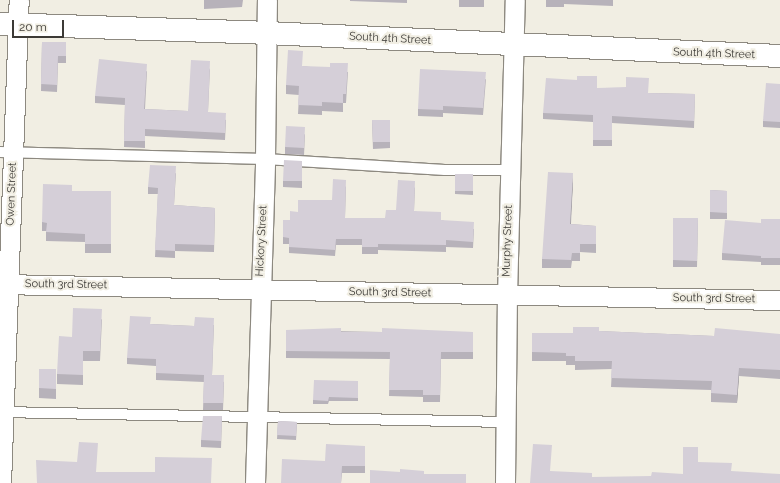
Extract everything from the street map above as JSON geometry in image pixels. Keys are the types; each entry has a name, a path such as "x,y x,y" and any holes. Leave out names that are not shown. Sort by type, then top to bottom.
{"main road":[{"name":"South 4th Street","path":"9,24 266,33 780,56"}],"street":[{"name":"Owen Street","path":"1,483 9,24 19,0"},
{"name":"Hickory Street","path":"254,483 265,159 267,0"},
{"name":"Murphy Street","path":"506,483 507,296 515,45 515,0"},
{"name":"South 3rd Street","path":"4,284 507,296 780,300"}],"lane":[{"path":"7,152 265,159 444,170 511,170"},
{"path":"2,412 256,415 507,422"}],"building":[{"path":"42,42 66,42 66,56 58,56 57,85 41,84"},
{"path":"288,50 303,51 302,66 330,67 330,63 348,63 346,94 343,94 343,103 322,102 322,106 298,105 299,86 286,85"},
{"path":"99,59 147,64 144,109 188,111 191,60 210,61 208,112 226,113 225,133 145,129 145,141 124,141 125,98 95,96"},
{"path":"420,69 486,72 483,108 443,106 443,110 418,109"},
{"path":"577,76 597,76 597,88 626,87 626,77 649,78 648,93 695,94 694,121 612,116 612,140 593,140 593,115 543,113 546,78 577,80"},
{"path":"766,83 780,84 780,122 763,121"},
{"path":"372,120 390,120 390,142 373,142"},
{"path":"286,126 305,127 304,148 285,147"},
{"path":"284,160 302,161 302,181 283,181"},
{"path":"150,165 176,166 174,205 215,208 214,245 175,244 175,251 155,250 158,188 148,187"},
{"path":"548,172 573,173 570,224 596,226 596,244 580,244 580,253 572,253 571,260 542,259"},
{"path":"455,174 473,174 473,191 455,191"},
{"path":"333,179 346,180 345,218 385,218 386,210 396,210 398,180 415,181 414,211 441,212 441,220 474,222 473,242 446,240 446,245 378,244 378,247 362,247 362,239 336,239 335,250 289,247 289,238 283,237 283,220 290,220 290,211 298,212 298,200 332,200"},
{"path":"43,184 72,185 72,191 111,191 111,244 85,244 85,234 46,232 47,223 42,222"},
{"path":"710,190 727,191 727,213 710,212"},
{"path":"673,218 698,218 697,261 673,260"},
{"path":"761,219 780,219 780,258 761,258 761,256 722,253 725,220 761,223"},
{"path":"73,308 102,309 100,351 83,351 83,375 57,374 59,336 72,337"},
{"path":"130,316 151,317 150,324 194,326 195,317 214,318 212,375 224,375 223,403 203,403 204,375 156,373 156,359 127,358"},
{"path":"573,327 599,327 599,331 714,336 715,328 780,334 780,370 739,368 737,395 711,393 712,381 611,378 612,361 575,361 575,356 566,356 566,353 532,352 532,333 573,333"},
{"path":"341,328 341,332 382,332 382,328 473,332 473,352 441,352 440,395 423,395 423,390 389,390 390,352 286,351 286,330"},
{"path":"39,369 56,369 56,389 39,388"},
{"path":"314,380 358,381 358,398 329,397 328,401 313,400"},
{"path":"203,416 222,416 221,441 201,440"},
{"path":"278,421 297,422 296,436 277,435"},
{"path":"79,442 98,443 96,472 155,472 155,457 212,458 211,483 37,483 36,460 77,462"},
{"path":"326,444 365,446 365,466 342,466 341,483 281,483 282,459 325,461"},
{"path":"533,444 552,445 550,471 592,473 592,477 651,476 652,472 683,474 683,447 698,447 698,462 732,463 731,471 780,474 780,483 530,483"},
{"path":"400,469 424,471 424,474 466,474 466,483 370,483 370,470 400,472"}]}
